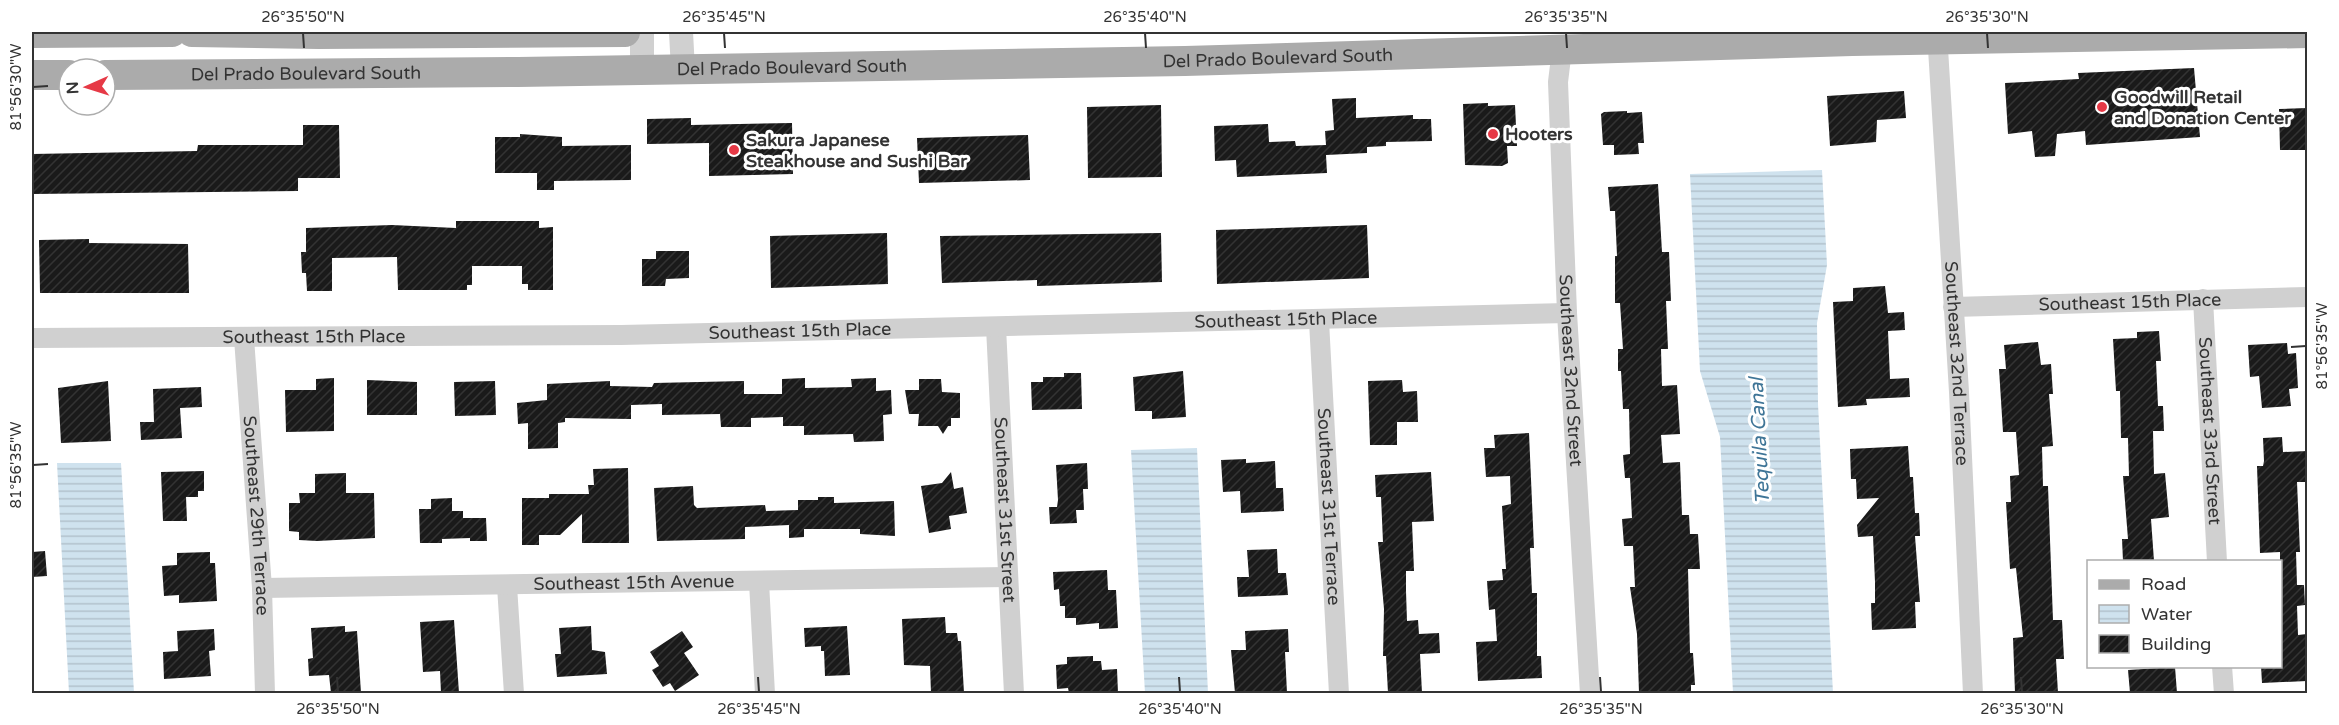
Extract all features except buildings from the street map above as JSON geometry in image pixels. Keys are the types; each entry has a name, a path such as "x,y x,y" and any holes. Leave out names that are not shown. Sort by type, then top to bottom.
{"main road":[{"path":"32,33 172,32"},
{"path":"117,65 149,57 164,48 179,32"},
{"path":"192,32 355,34 625,32"},
{"name":"Del Prado Boulevard South","path":"117,75 683,70 1185,61 1572,40 1852,41 1938,37 2307,33"},
{"path":"32,75 57,75"}],"street":[{"path":"642,32 642,70"},
{"path":"681,32 683,70"},
{"name":"Southeast 32nd Terrace","path":"1938,37 1973,693"},
{"name":"Southeast 32nd Street","path":"1572,40 1558,82 1568,313 1590,693"},
{"name":"Southeast 15th Place","path":"1953,307 2307,297"},
{"name":"Southeast 33rd Street","path":"2203,299 2217,560"},
{"name":"Southeast 15th Place","path":"32,338 621,335 1319,321 1568,313"},
{"name":"Southeast 31st Terrace","path":"1319,321 1339,693"},
{"name":"Southeast 31st Street","path":"996,327 1014,693"},
{"name":"Southeast 29th Terrace","path":"244,338 262,588 265,693"},
{"name":"Southeast 15th Avenue","path":"262,588 1007,577"},
{"path":"759,582 765,693"},
{"path":"507,586 514,693"},
{"path":"2222,668 2224,693"}],"water":[{"name":"Tequila Canal","path":"1822,170 1827,265 1817,323 1818,404 1833,693 1733,693 1720,437 1700,371 1690,174"},
{"path":"1197,448 1208,693 1145,693 1131,450"},
{"path":"57,463 121,463 134,693 69,693"}],"place":[{"name":"Goodwill Retail and Donation Center","path":"2102,107"},
{"name":"Hooters","path":"1493,134"},
{"name":"Sakura Japanese Steakhouse and Sushi Bar","path":"734,150"}]}
